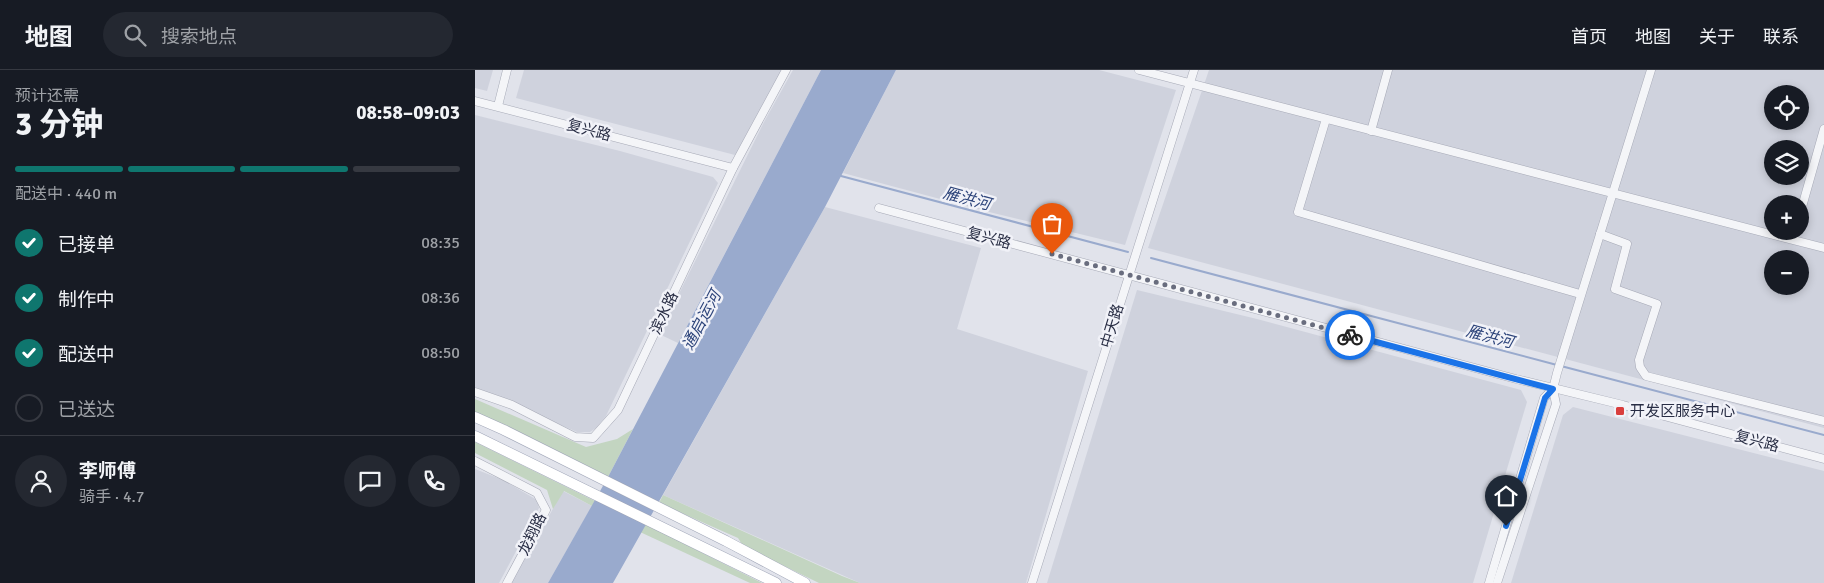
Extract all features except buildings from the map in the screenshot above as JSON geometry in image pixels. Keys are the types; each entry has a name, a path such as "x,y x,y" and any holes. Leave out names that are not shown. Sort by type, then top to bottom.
{"main road":[{"path":"475,417 532,443 726,540 805,583"},
{"path":"475,436 776,583"}],"street":[{"path":"498,106 507,70"},
{"name":"滨水路","path":"475,392 512,405 575,437 593,438 618,410 733,168 786,70"},
{"path":"1139,70 1613,193 1764,228"},
{"name":"中天路","path":"1032,583 1194,70"},
{"path":"1371,131 1387,70"},
{"path":"1489,583 1545,398 1553,389 1580,294 1651,70"},
{"name":"复兴路","path":"475,101 733,168"},
{"path":"1326,119 1298,212 1580,294"},
{"path":"1805,195 1824,129"},
{"name":"复兴路","path":"879,208 1553,389 1623,404 1824,459"},
{"path":"1600,234 1627,244 1615,289 1657,304 1639,360 1640,367 1646,376 1824,422"},
{"path":"1806,240 1824,248"},
{"path":"1497,583 1556,404 1553,389"},
{"name":"龙翔路","path":"475,461 537,493 546,510 507,583"}],"shaded area":[{"path":"475,70 493,70 487,91 475,88"},
{"path":"524,70 782,70 735,155 516,98"},
{"path":"793,70 821,70 678,343 659,334 764,122"},
{"path":"896,70 1099,70 1176,90 1125,245 985,211 843,173"},
{"path":"1209,70 1824,70 1824,428 1148,248"},
{"path":"475,115 620,151 713,177 718,183 606,416 590,432 577,432 475,387"},
{"path":"825,207 981,248 957,329 1088,371 1026,583 860,583 663,495"},
{"path":"1137,290 1257,319 1521,390 1527,402 1473,583 1047,583"},
{"path":"1573,407 1824,471 1824,583 1511,583 1563,415"},
{"path":"475,469 503,480 537,500 539,508 499,583 475,583"},
{"path":"563,491 592,506 548,583 511,583"}],"green space":[{"path":"475,399 586,447 617,439 633,429 608,477 475,413"},
{"path":"475,442 595,501 592,506 564,491 553,509 547,490 475,453"},
{"path":"663,495 860,583 819,583 743,546 738,538 659,503"},
{"path":"645,524 762,583 750,583 640,532"}],"water":[{"name":"通启运河","path":"821,70 896,70 825,207 613,583 548,583 608,477"}],"waterway":[{"name":"雁洪河","path":"841,176 1128,252"},
{"name":"雁洪河","path":"1151,258 1557,365"},
{"name":"雁洪河","path":"1561,366 1824,435"}],"way so far":[{"path":"1052,254 1350,335"}],"place":[{"name":"开发区服务中心","path":"1620,411"}],"route":[{"path":"1350,335 1553,389 1545,398 1506,526"}]}
